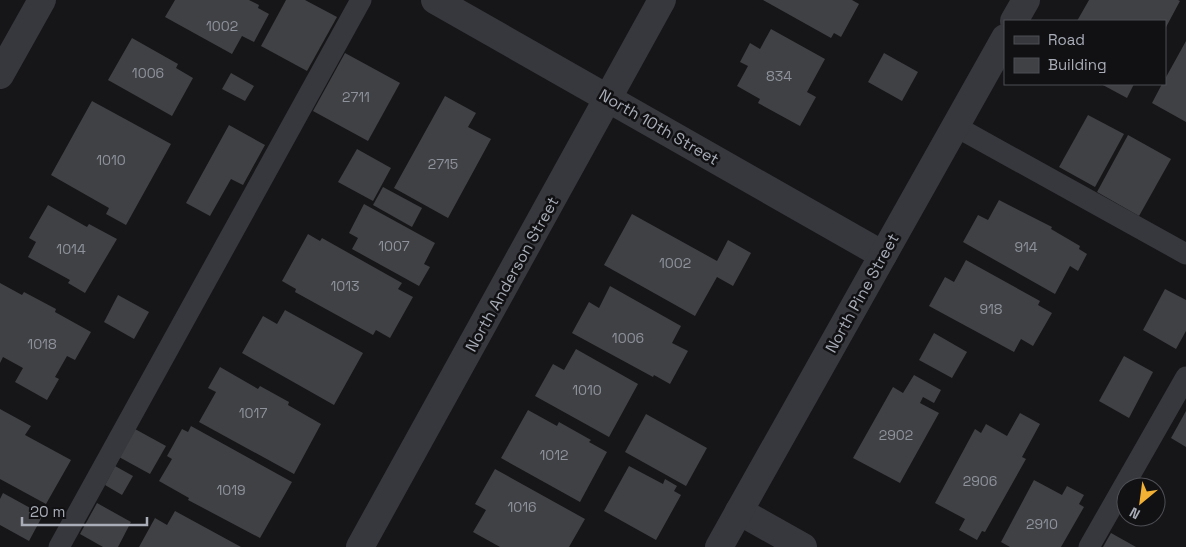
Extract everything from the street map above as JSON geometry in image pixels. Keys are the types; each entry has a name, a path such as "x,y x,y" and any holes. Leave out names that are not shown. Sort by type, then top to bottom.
{"street":[{"path":"0,75 42,0"},
{"name":"North 10th Street","path":"434,0 883,255"},
{"name":"North Anderson Street","path":"360,547 662,0"},
{"path":"1015,20 1026,0"},
{"name":"North Pine Street","path":"719,547 1004,40"},
{"path":"739,512 803,547"}],"lane":[{"path":"59,547 362,0"},
{"path":"955,126 1186,254"},
{"path":"1088,547 1186,377"}],"building":[{"path":"175,0 249,0 259,5 258,8 269,14 254,42 242,36 232,54 165,17"},
{"path":"286,0 305,0 337,17 307,71 261,46"},
{"path":"763,0 852,0 859,4 841,37 834,33 831,38"},
{"path":"1089,0 1180,1 1166,27 1166,20 1078,20"},
{"path":"771,29 825,59 807,92 816,97 800,126 758,103 760,99 737,86 748,66 740,62 750,43 760,49"},
{"path":"132,38 178,64 176,68 193,78 172,116 108,80"},
{"path":"1186,41 1186,122 1152,103 1161,85 1166,85 1166,77"},
{"path":"345,53 400,83 368,141 313,111"},
{"path":"884,53 918,72 902,101 868,82"},
{"path":"231,73 254,86 245,101 222,89"},
{"path":"1103,85 1134,85 1127,98"},
{"path":"445,96 476,113 468,127 491,139 448,218 394,188"},
{"path":"92,101 171,144 126,225 106,214 109,208 51,175"},
{"path":"1088,115 1124,134 1095,187 1059,167"},
{"path":"229,125 265,145 243,185 231,179 210,216 186,203"},
{"path":"1128,135 1171,159 1139,216 1097,192"},
{"path":"357,149 391,168 373,201 338,182"},
{"path":"383,187 422,208 412,227 373,205"},
{"path":"999,200 1052,227 1051,229 1080,246 1079,249 1087,254 1078,271 1070,266 1055,294 963,242 978,215 988,220"},
{"path":"364,204 435,243 424,264 430,267 419,286 352,249 358,238 349,233"},
{"path":"48,205 87,227 89,224 117,239 85,293 68,283 70,280 28,257 36,242 29,238"},
{"path":"632,214 717,261 728,240 751,253 733,286 717,277 695,316 604,265"},
{"path":"308,234 320,241 322,238 402,283 398,289 413,297 390,338 376,330 373,335 295,292 296,289 282,281"},
{"path":"966,260 1040,301 1038,305 1052,313 1033,346 1021,339 1014,352 929,306 945,277 954,282"},
{"path":"0,283 22,295 24,292 56,309 55,312 91,332 75,360 67,356 55,377 59,379 47,400 15,382 23,368 3,357 0,363"},
{"path":"610,286 681,326 672,343 688,351 670,384 654,375 653,377 572,333 589,302 599,308"},
{"path":"1165,289 1186,300 1186,331 1176,349 1143,330"},
{"path":"118,295 149,312 134,339 104,322"},
{"path":"285,310 363,353 334,405 242,353 263,316 277,324"},
{"path":"934,333 967,352 952,378 919,360"},
{"path":"576,349 638,384 609,437 535,396 553,364 564,370"},
{"path":"1124,356 1153,372 1129,418 1099,401"},
{"path":"220,367 258,389 260,386 289,402 288,405 321,424 294,474 199,422 216,392 208,388"},
{"path":"914,375 941,390 934,403 923,397 920,403 939,413 900,483 853,458 893,387 903,393"},
{"path":"0,409 31,426 25,435 71,460 46,504 0,479"},
{"path":"528,410 557,426 559,422 591,440 589,442 607,452 580,502 501,458"},
{"path":"1186,411 1186,447 1171,438"},
{"path":"1020,413 1040,424 1022,457 1026,459 985,532 982,531 977,540 959,530 965,519 935,503 975,429 981,433 986,424 1007,436"},
{"path":"646,414 707,448 686,486 625,452"},
{"path":"191,426 292,482 260,538 188,500 189,498 159,481 172,459 167,456 182,429 188,432"},
{"path":"135,429 166,446 150,474 119,457"},
{"path":"115,466 133,476 122,495 105,485"},
{"path":"629,466 663,484 665,479 677,486 674,491 681,495 656,540 604,511"},
{"path":"495,469 585,519 569,547 500,547 473,532 486,510 475,504"},
{"path":"1034,480 1062,495 1067,486 1084,495 1079,504 1084,507 1061,547 1010,547 1001,542"},
{"path":"3,493 43,515 29,541 0,525 0,499"},
{"path":"97,503 131,522 118,547 103,547 80,534"},
{"path":"175,511 241,547 139,547 155,518 167,525"},
{"path":"1111,533 1136,547 1103,547"}]}
